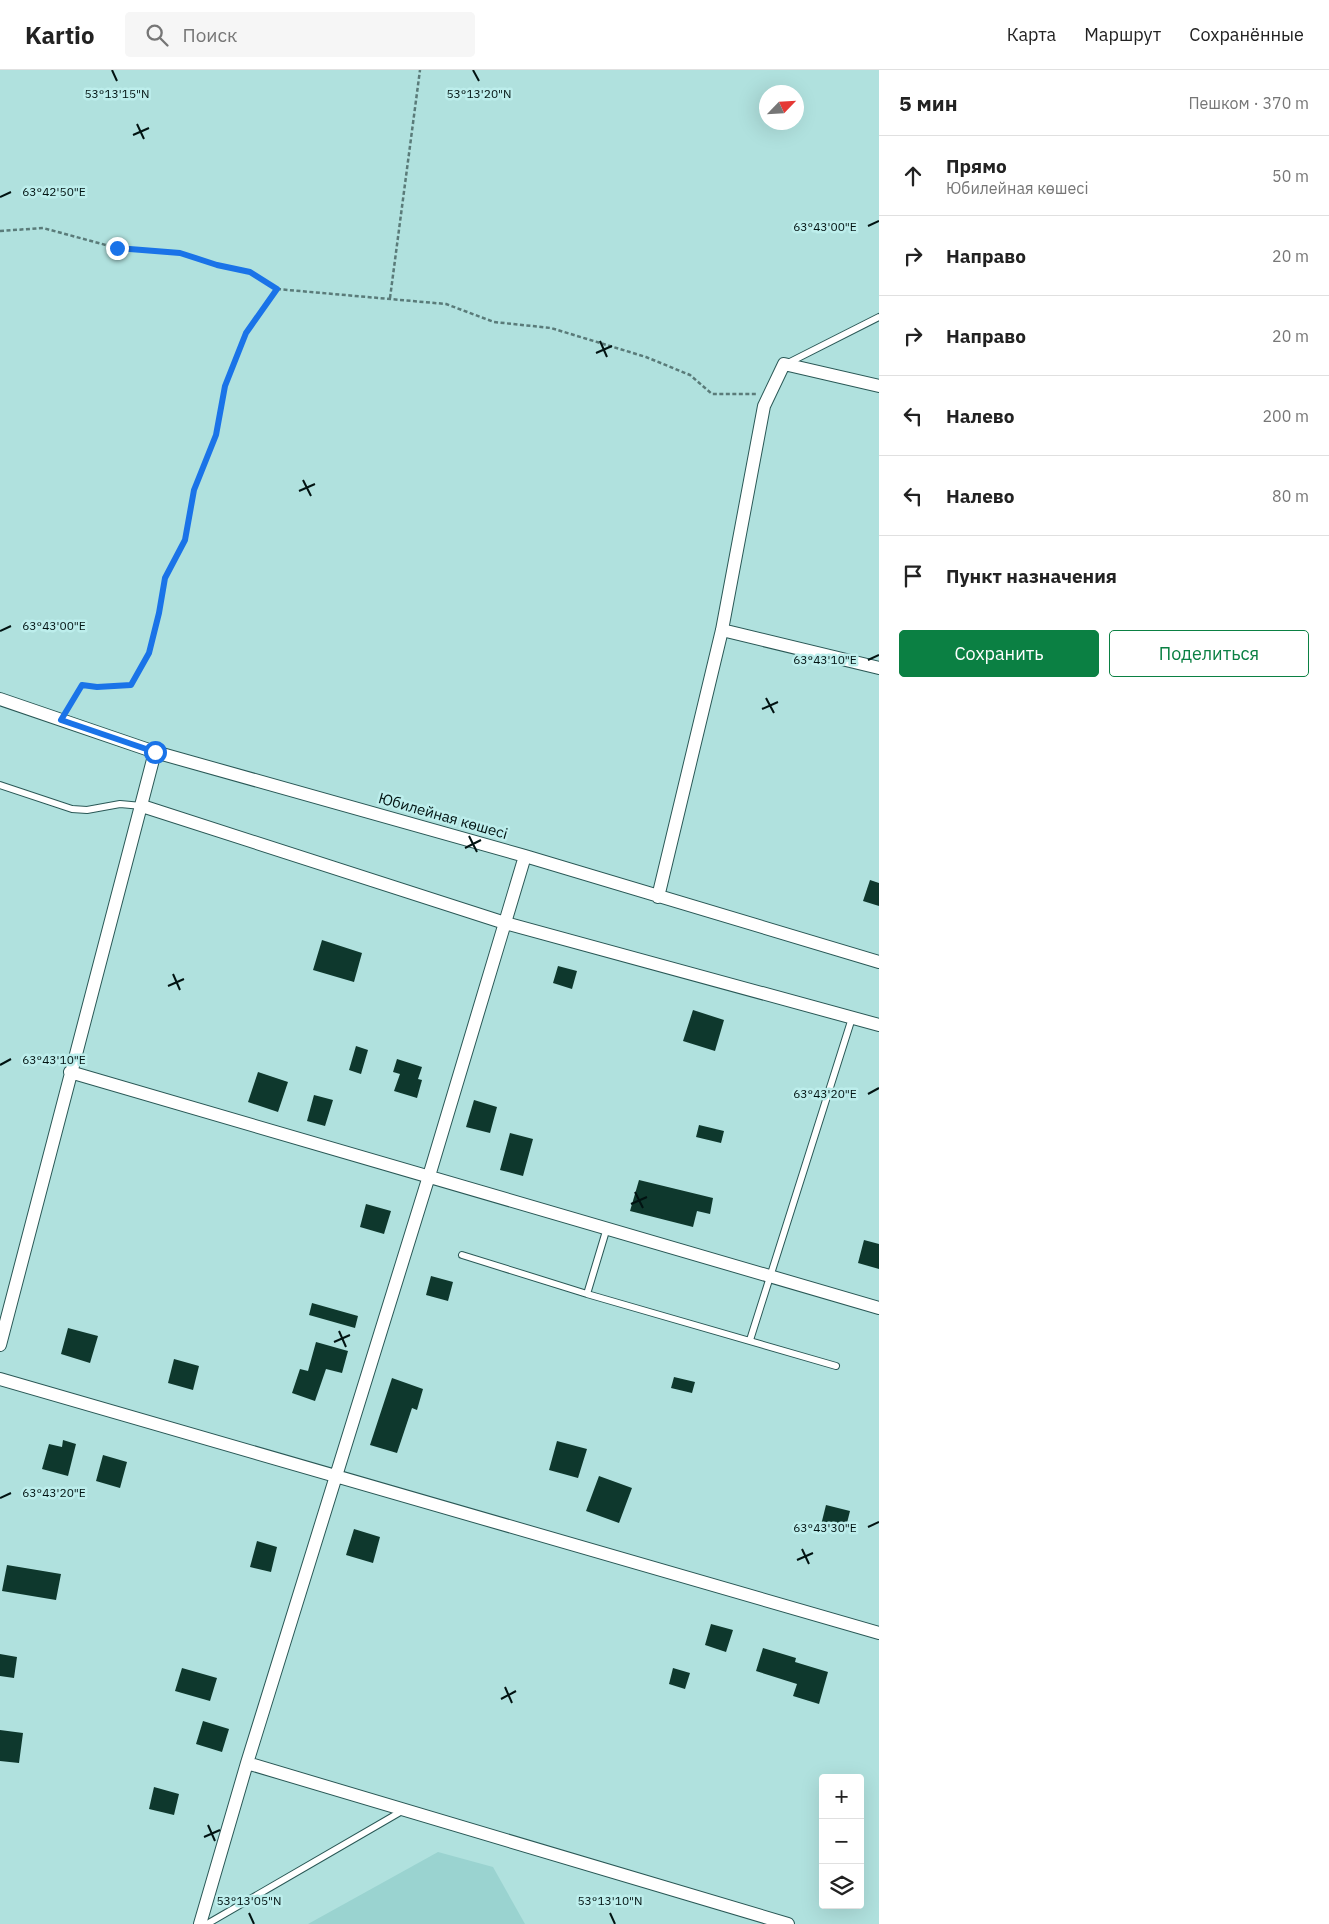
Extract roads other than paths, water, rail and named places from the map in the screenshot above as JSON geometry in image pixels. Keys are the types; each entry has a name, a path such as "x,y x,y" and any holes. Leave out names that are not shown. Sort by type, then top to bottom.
{"street":[{"path":"658,897 722,630 764,406 784,364 879,386"},
{"path":"722,630 879,668"},
{"name":"Юбилейная көшесі","path":"0,699 155,752 525,856 879,962"},
{"path":"0,1346 155,752"},
{"path":"142,806 505,923 879,1025"},
{"path":"200,1924 247,1763 429,1176 525,856"},
{"path":"70,1072 429,1176 606,1231 879,1308"},
{"path":"0,1379 879,1633"},
{"path":"247,1763 402,1811 788,1924"}],"lane":[{"path":"784,364 879,317"},
{"path":"0,785 72,809 87,810 120,804 142,806"},
{"path":"750,1340 852,1018"},
{"path":"587,1294 606,1231"},
{"path":"462,1255 587,1294 836,1366"},
{"path":"207,1924 402,1811"}]}
